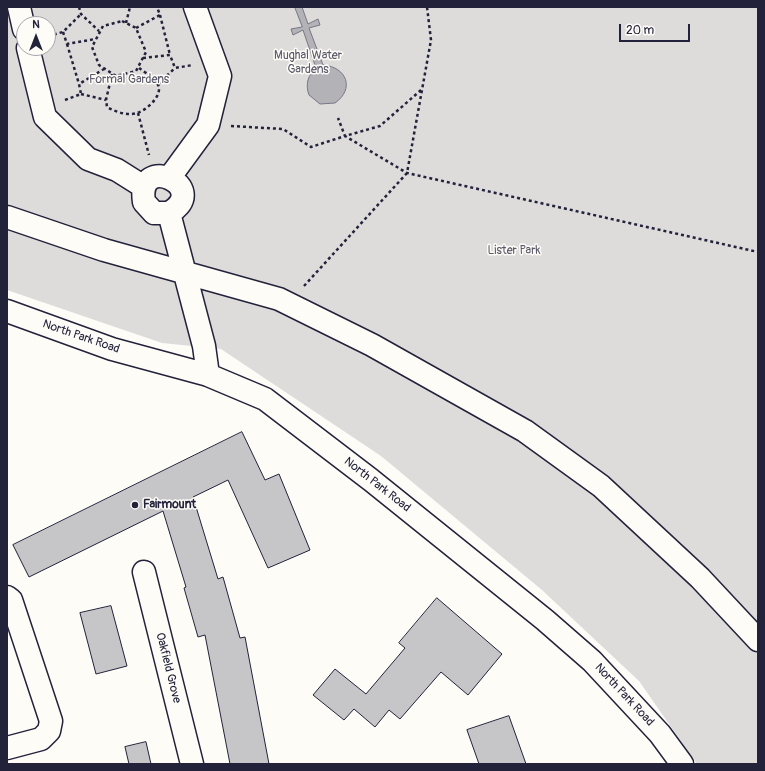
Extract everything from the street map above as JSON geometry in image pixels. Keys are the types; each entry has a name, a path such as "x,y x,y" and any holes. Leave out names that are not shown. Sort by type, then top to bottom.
{"street":[{"path":"30,56 44,117 88,159 117,170 157,180 177,181 182,195 180,203 176,209 169,213 154,213 144,202 157,180 208,125 220,76 195,7"},
{"path":"169,213 204,346 208,375"},
{"path":"7,217 104,250 185,271 279,299 372,345 525,431 601,486 700,578 758,640"},
{"name":"North Park Road","path":"7,311 112,348 208,375 265,399 371,480 545,620 592,661 660,734 682,764"},
{"name":"Oakfield Grove","path":"144,572 192,764"},
{"path":"7,597 11,600 51,721 49,731 41,739 7,748"}],"path":[{"path":"79,7 81,14 99,31"},
{"path":"126,23 130,7"},
{"path":"157,7 175,68"},
{"path":"279,299 305,285 408,173 421,90 431,40 427,7"},
{"path":"56,34 63,32 81,14"},
{"path":"136,28 160,15"},
{"path":"122,21 136,28 146,52 136,71 116,76 99,65 92,47 99,31 103,26 122,21"},
{"path":"63,32 81,94"},
{"path":"67,44 95,39"},
{"path":"143,58 170,55"},
{"path":"158,84 175,68 215,62"},
{"path":"112,74 106,100 108,107 125,114 138,113 156,99 160,91 158,84 138,67"},
{"path":"79,84 104,69"},
{"path":"208,125 283,129 311,147 380,126 421,90"},
{"path":"42,108 81,94 106,100"},
{"path":"138,113 157,180"},
{"path":"338,118 345,136 408,173 758,252"}],"green space":[{"name":"Lister Park","path":"7,7 758,7 758,764 697,764 639,681 542,590 381,456 221,349 162,343 7,290"}],"shaded area":[{"path":"295,7 302,7 308,24 318,19 320,25 309,28 323,65 338,70 343,74 346,80 345,91 335,103 320,104 309,95 307,83 311,74 316,68 303,30 293,35 291,29 302,27"}],"building":[{"path":"242,432 265,480 279,474 310,550 268,568 228,480 193,497 218,579 223,577 240,638 245,637 269,764 230,764 205,635 198,637 184,588 186,587 163,511 29,577 13,545"},
{"path":"437,598 502,654 468,695 441,672 400,719 389,710 375,727 354,709 344,720 313,695 335,669 366,694 405,648 399,643"},
{"path":"111,606 127,666 96,674 80,613"},
{"path":"509,716 526,764 479,764 467,730"},
{"path":"146,742 151,764 129,764 125,747"}],"place":[{"name":"Fairmount","path":"135,505"}],"park label":[{"name":"Mughal Water Gardens","path":"308,63"},
{"name":"Formal Gardens","path":"129,80"}]}
